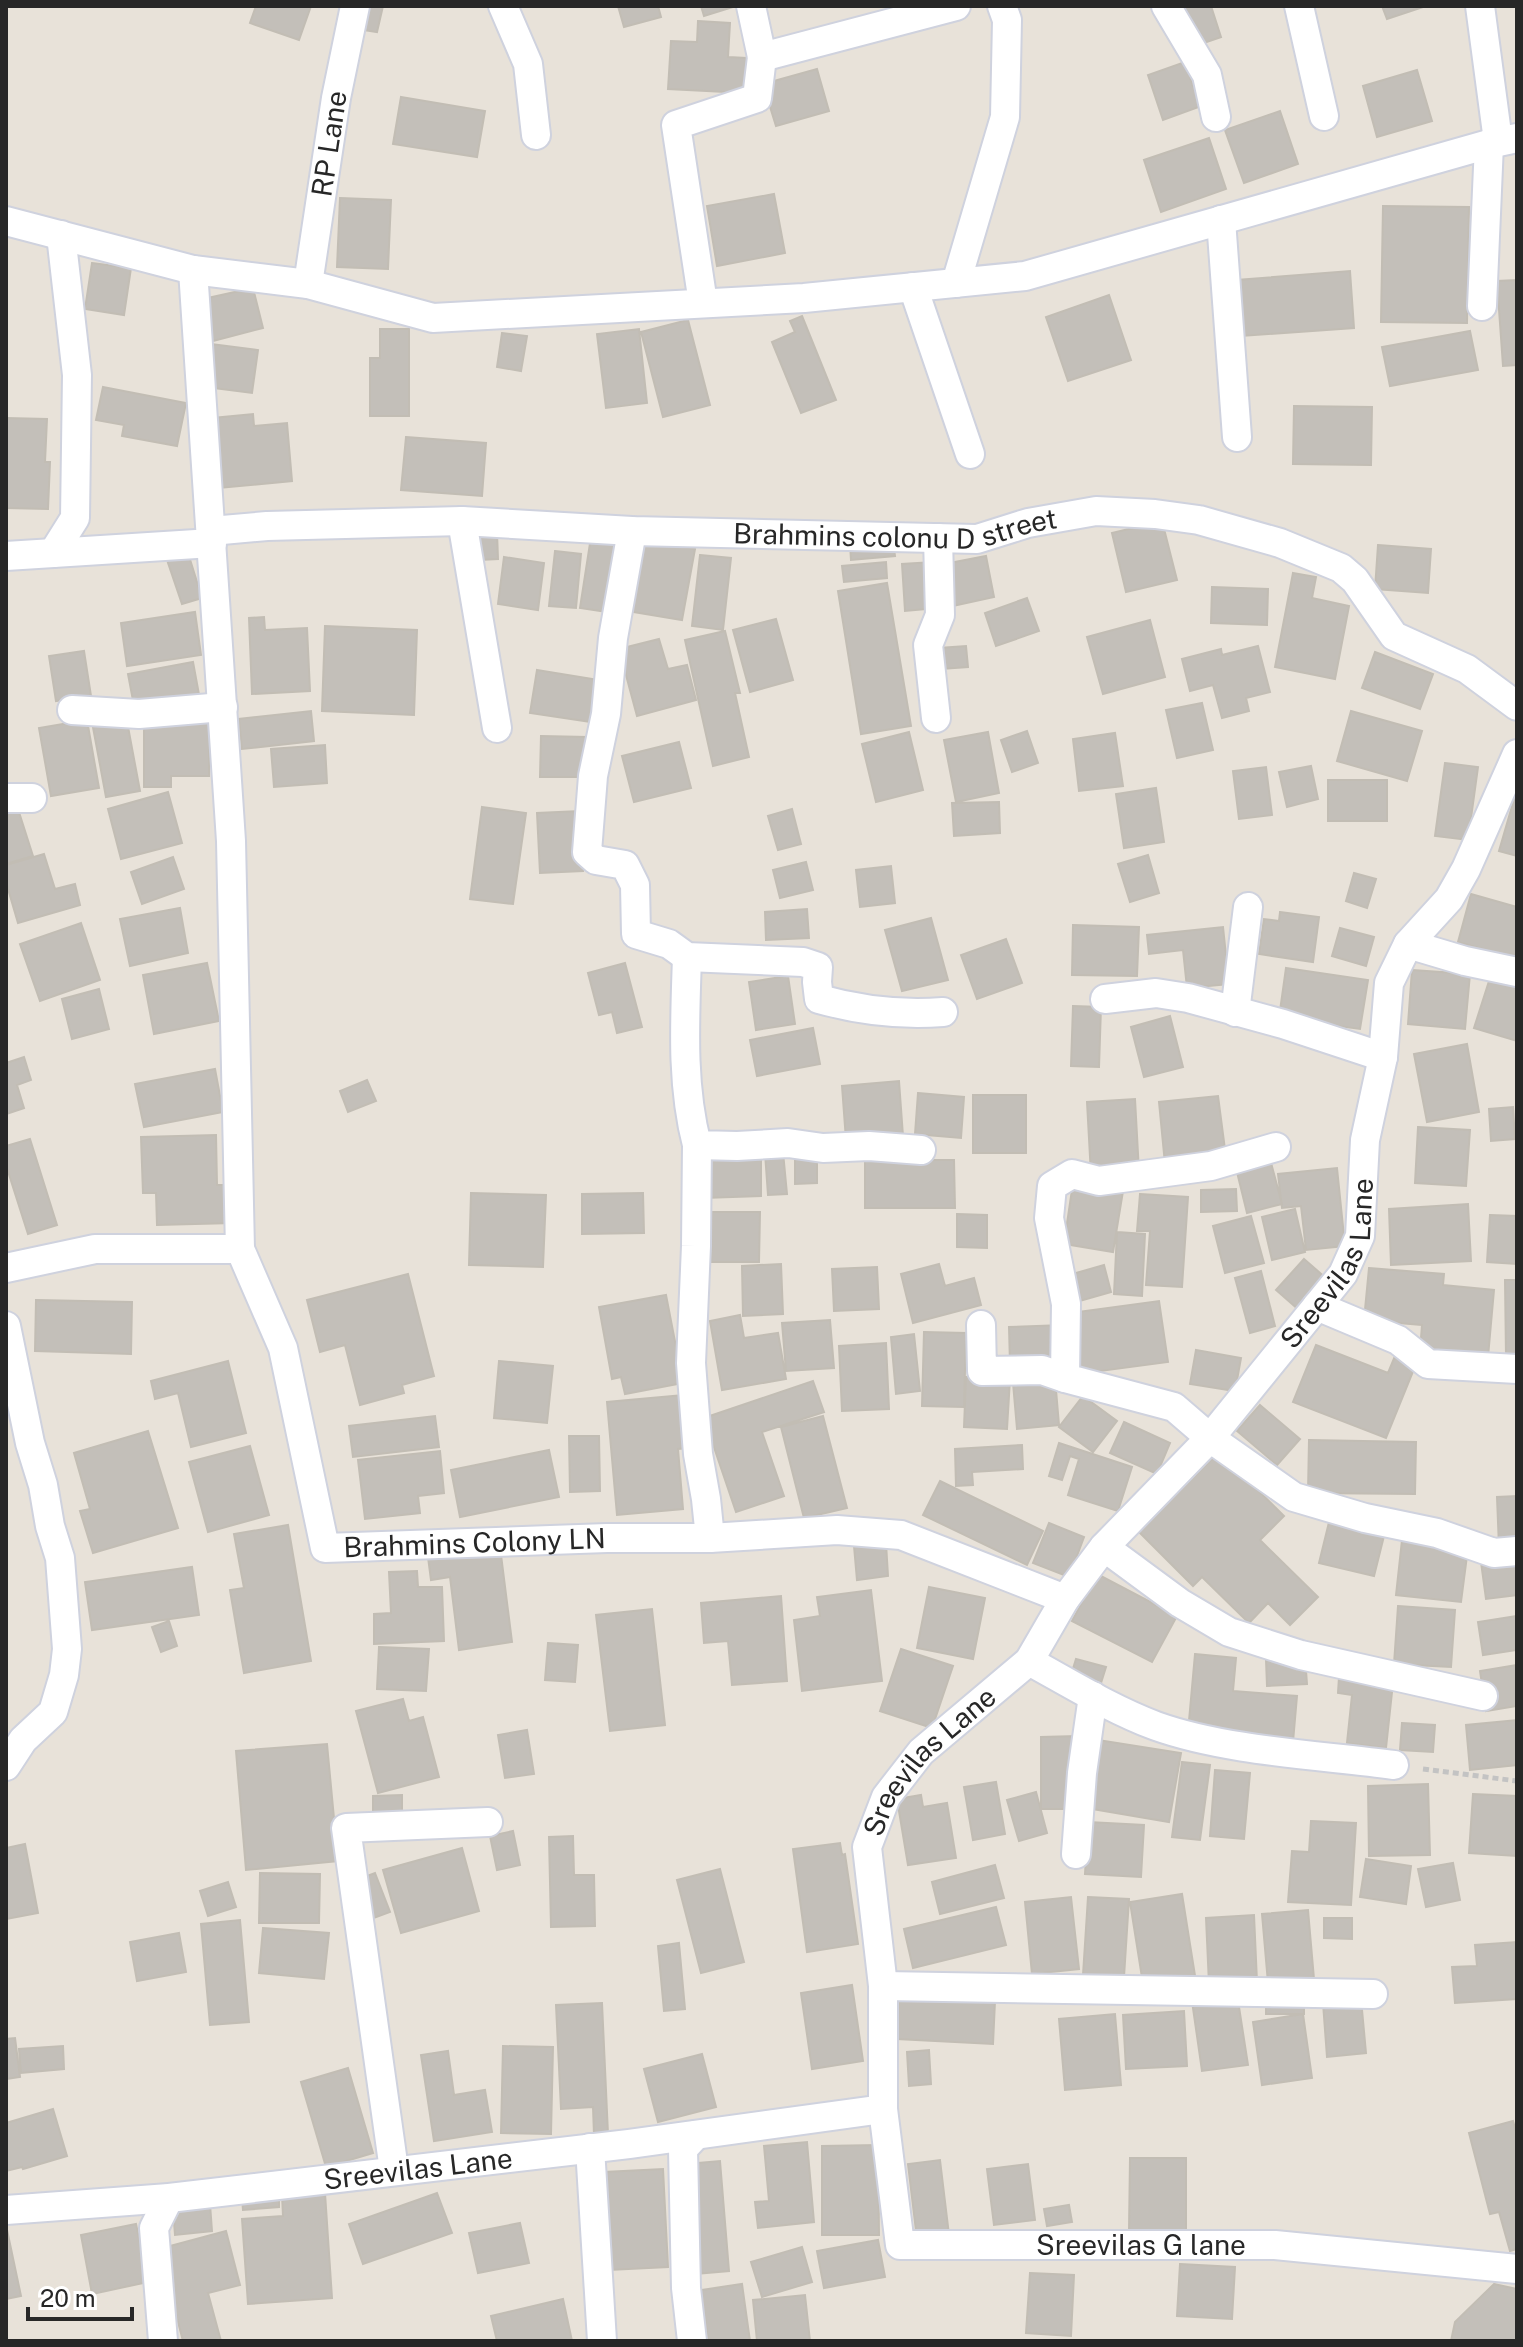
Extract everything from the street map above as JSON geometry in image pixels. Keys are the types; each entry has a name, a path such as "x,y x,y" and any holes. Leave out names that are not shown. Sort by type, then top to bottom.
{"street":[{"name":"RP Lane","path":"308,284 336,98 355,6"},
{"path":"503,6 528,64 536,135"},
{"path":"703,303 676,125 757,98 762,57 751,6"},
{"path":"762,57 956,6"},
{"path":"956,283 1005,117 1007,20 1002,6"},
{"path":"1166,6 1207,75 1216,117"},
{"path":"1299,6 1324,116"},
{"path":"1480,6 1501,141 1482,306"},
{"path":"6,221 193,270 308,284 433,318 804,298 1025,276 1501,141"},
{"path":"1221,220 1237,437"},
{"path":"53,553 75,518 77,375 61,235"},
{"path":"6,1268 95,1249 240,1249 231,841 193,270"},
{"path":"913,287 970,454"},
{"name":"Brahmins colonu D street","path":"6,556 212,537 267,526 462,521 632,531 977,539 1028,523 1096,511 1155,514 1199,520 1280,543 1341,568 1355,580 1394,636 1467,669 1517,706"},
{"path":"462,521 497,728"},
{"path":"632,531 613,638 606,714 593,776 587,852 596,860 625,865 635,885 636,934 669,944 687,957 803,962 818,967 819,999 842,1006 917,1014 943,1012"},
{"path":"936,718 928,645 940,615 938,538"},
{"path":"72,710 139,714 223,707"},
{"name":"Sreevilas Lane","path":"6,2210 169,2198 696,2135 883,2109 883,1986 867,1847 886,1797 921,1752 1029,1661 1065,1599 1104,1547 1210,1438 1343,1274 1360,1236 1365,1140 1383,1057 1389,983 1408,944 1449,899 1466,869 1517,754"},
{"path":"1235,1012 1248,907"},
{"path":"1408,944 1517,972"},
{"path":"687,957 686,1065 691,1122 697,1145 691,1363 698,1454 710,1538"},
{"path":"1105,999 1156,993 1188,998 1283,1024 1383,1057"},
{"path":"697,1145 788,1143 823,1148 869,1146 921,1150"},
{"path":"1065,1378 1066,1304 1049,1218 1052,1186 1072,1174 1099,1181 1211,1166 1276,1147"},
{"name":"Brahmins Colony LN","path":"240,1249 283,1348 325,1548 607,1538 710,1538 837,1530 901,1535 1065,1599"},
{"path":"1317,1306 1398,1340 1428,1364 1517,1369"},
{"path":"981,1325 982,1371 1042,1370 1174,1407 1210,1438 1294,1497 1365,1518 1437,1533 1494,1553 1517,1551"},
{"path":"6,1326 30,1443 60,1558 67,1649 64,1675 53,1712 23,1740 6,1766"},
{"path":"1104,1547 1180,1603 1229,1632 1301,1655 1483,1696"},
{"path":"1029,1661 1120,1711 1159,1727 1209,1741 1394,1765"},
{"path":"1076,1854 1082,1773 1093,1696"},
{"path":"394,2170 346,1828 488,1822"},
{"path":"883,1986 1373,1994"},
{"name":"Sreevilas G lane","path":"883,2109 900,2245 1275,2245 1517,2269"},
{"path":"692,2341 686,2288 683,2149 696,2135"},
{"path":"590,2148 602,2341"},
{"path":"163,2341 154,2228 169,2198"}],"path":[{"path":"1394,1765 1517,1781"}],"building":[{"path":"256,6 311,6 299,40 250,23"},
{"path":"362,6 383,6 377,32 357,29"},
{"path":"618,6 658,6 661,17 624,27"},
{"path":"701,6 736,6 704,16"},
{"path":"1178,6 1211,6 1221,37 1192,47"},
{"path":"1382,6 1426,6 1387,19"},
{"path":"698,21 730,23 728,57 746,58 745,93 668,89 671,41 697,42"},
{"path":"1185,62 1193,86 1200,84 1207,104 1163,120 1148,75"},
{"path":"817,69 829,111 776,126 763,84"},
{"path":"1417,70 1432,121 1377,137 1363,86"},
{"path":"401,97 485,111 477,157 393,144"},
{"path":"1280,111 1298,164 1244,183 1225,130"},
{"path":"1209,138 1226,189 1161,212 1144,160"},
{"path":"774,194 785,253 717,266 707,206"},
{"path":"340,198 391,200 388,269 337,267"},
{"path":"1383,206 1469,207 1467,323 1381,322"},
{"path":"92,263 131,268 124,315 85,309"},
{"path":"1350,271 1354,328 1241,336 1237,280"},
{"path":"1517,280 1517,365 1503,366 1497,281"},
{"path":"253,288 263,328 213,341 203,299"},
{"path":"1109,295 1131,360 1068,381 1046,317"},
{"path":"802,316 836,400 801,413 772,342 795,332 790,321"},
{"path":"688,320 710,405 663,417 641,332"},
{"path":"380,329 409,329 409,416 370,416 370,358 380,358"},
{"path":"639,329 647,403 606,408 597,334"},
{"path":"1470,331 1478,370 1390,386 1382,347"},
{"path":"502,333 527,336 521,371 497,367"},
{"path":"211,344 258,350 252,393 205,387"},
{"path":"103,387 186,403 177,446 122,436 124,425 96,420"},
{"path":"1294,406 1372,407 1371,465 1293,464"},
{"path":"253,414 254,426 287,423 292,481 219,488 213,418"},
{"path":"6,418 47,419 45,462 50,462 48,509 6,508"},
{"path":"406,437 486,443 482,496 401,490"},
{"path":"1162,521 1177,580 1126,592 1112,533"},
{"path":"497,532 498,559 480,560 479,533"},
{"path":"591,537 625,542 614,613 580,608"},
{"path":"640,540 695,549 682,620 627,611"},
{"path":"893,540 895,556 851,560 850,544"},
{"path":"1378,545 1431,549 1428,593 1375,589"},
{"path":"555,551 581,554 576,608 549,606"},
{"path":"188,553 202,598 182,604 167,560"},
{"path":"700,555 731,558 723,630 692,626"},
{"path":"986,556 994,597 948,607 939,565"},
{"path":"504,557 544,563 538,610 498,604"},
{"path":"886,562 887,578 844,582 842,566"},
{"path":"933,562 937,608 905,611 902,564"},
{"path":"1293,573 1316,577 1312,598 1349,606 1335,679 1275,667"},
{"path":"887,583 911,726 861,734 838,591"},
{"path":"1212,587 1268,589 1267,625 1211,623"},
{"path":"1027,598 1039,631 996,646 985,613"},
{"path":"195,612 201,655 127,666 121,623"},
{"path":"264,617 265,630 307,628 310,691 252,694 249,618"},
{"path":"776,619 793,680 750,692 733,630"},
{"path":"1150,620 1165,677 1103,694 1087,637"},
{"path":"325,626 417,630 414,715 322,711"},
{"path":"725,631 740,693 735,693 749,757 713,766 685,640"},
{"path":"659,639 668,669 687,665 696,700 637,716 619,649"},
{"path":"966,646 968,667 941,669 939,648"},
{"path":"1258,646 1270,692 1246,698 1249,711 1222,718 1213,685 1190,691 1182,659 1221,649 1222,655"},
{"path":"84,651 91,696 56,701 49,656"},
{"path":"1375,652 1433,674 1420,709 1362,688"},
{"path":"193,662 200,700 135,711 128,674"},
{"path":"537,670 605,681 598,723 530,713"},
{"path":"1202,703 1213,750 1177,758 1166,710"},
{"path":"311,711 314,741 242,749 239,719"},
{"path":"1351,711 1422,731 1407,781 1337,761"},
{"path":"126,716 140,791 106,797 92,722"},
{"path":"144,717 209,717 209,776 171,776 171,787 144,787"},
{"path":"87,720 99,788 51,796 39,728"},
{"path":"1027,731 1038,763 1012,772 1001,740"},
{"path":"909,732 923,790 876,802 862,744"},
{"path":"988,732 999,793 956,802 944,740"},
{"path":"1115,733 1123,786 1079,791 1073,739"},
{"path":"541,736 587,737 586,777 540,777"},
{"path":"679,742 691,788 634,802 622,756"},
{"path":"325,745 327,783 274,787 271,749"},
{"path":"1445,763 1478,767 1468,840 1435,836"},
{"path":"1311,766 1318,799 1287,807 1279,772"},
{"path":"1266,767 1272,815 1239,819 1233,771"},
{"path":"1328,780 1387,780 1387,821 1328,821"},
{"path":"1156,788 1164,842 1124,848 1116,794"},
{"path":"1517,789 1517,856 1499,851"},
{"path":"168,792 182,843 121,859 108,809"},
{"path":"999,802 1000,833 954,836 952,803"},
{"path":"482,807 526,813 513,904 470,899"},
{"path":"18,809 33,856 6,864 6,813"},
{"path":"792,809 801,844 778,850 768,816"},
{"path":"580,811 583,871 540,873 537,813"},
{"path":"44,854 55,889 75,884 80,905 18,923 6,882 6,865"},
{"path":"1148,855 1159,893 1130,902 1118,864"},
{"path":"173,857 184,889 142,904 131,872"},
{"path":"806,862 813,890 780,898 773,870"},
{"path":"891,866 895,903 860,907 856,870"},
{"path":"1354,873 1376,879 1367,908 1346,901"},
{"path":"1471,894 1517,907 1517,959 1458,942"},
{"path":"180,908 188,953 130,966 120,919"},
{"path":"807,909 809,938 766,940 765,912"},
{"path":"1280,912 1319,917 1313,962 1259,954 1264,919 1279,921"},
{"path":"931,918 948,980 902,991 885,930"},
{"path":"81,923 100,980 40,1001 20,944"},
{"path":"1073,925 1139,927 1137,976 1072,975"},
{"path":"1223,927 1229,984 1187,988 1183,950 1149,954 1147,935"},
{"path":"1340,928 1374,937 1366,966 1332,956"},
{"path":"1006,939 1022,983 977,999 961,955"},
{"path":"207,963 219,1021 154,1034 143,975"},
{"path":"625,963 642,1027 617,1033 612,1012 599,1015 588,973"},
{"path":"1286,968 1368,980 1360,1029 1279,1018"},
{"path":"1412,970 1470,974 1465,1029 1408,1024"},
{"path":"788,976 795,1024 756,1030 749,982"},
{"path":"1490,978 1517,987 1517,1041 1474,1028"},
{"path":"99,989 109,1029 72,1039 62,999"},
{"path":"1073,1006 1101,1007 1099,1067 1071,1066"},
{"path":"1170,1016 1183,1067 1144,1077 1131,1027"},
{"path":"813,1028 820,1064 757,1076 750,1040"},
{"path":"1467,1044 1479,1112 1427,1122 1414,1054"},
{"path":"24,1057 31,1080 17,1085 24,1108 6,1114 6,1063"},
{"path":"215,1069 223,1112 144,1127 135,1084"},
{"path":"367,1080 376,1101 348,1112 340,1091"},
{"path":"899,1081 903,1136 846,1140 842,1086"},
{"path":"918,1093 964,1097 961,1138 915,1134"},
{"path":"973,1095 1026,1095 1026,1153 973,1153"},
{"path":"1218,1096 1226,1157 1165,1164 1159,1102"},
{"path":"1135,1099 1139,1172 1091,1175 1087,1102"},
{"path":"1513,1107 1515,1139 1491,1141 1489,1109"},
{"path":"1418,1127 1470,1130 1466,1186 1415,1183"},
{"path":"216,1135 217,1185 232,1185 233,1223 157,1225 156,1193 143,1193 141,1137"},
{"path":"30,1139 57,1225 28,1234 6,1165 6,1146"},
{"path":"795,1150 817,1150 817,1183 795,1184"},
{"path":"783,1152 787,1194 768,1195 765,1153"},
{"path":"761,1158 761,1196 704,1198 703,1159"},
{"path":"1270,1159 1282,1204 1247,1213 1236,1168"},
{"path":"865,1160 954,1160 955,1208 865,1208"},
{"path":"1337,1168 1345,1246 1306,1250 1301,1206 1282,1208 1278,1174"},
{"path":"1073,1183 1123,1191 1113,1252 1064,1244"},
{"path":"1236,1189 1237,1211 1201,1212 1201,1190"},
{"path":"471,1193 546,1195 543,1267 469,1265"},
{"path":"643,1193 644,1233 582,1234 582,1194"},
{"path":"1140,1194 1188,1197 1182,1287 1146,1285 1150,1231 1137,1231"},
{"path":"1468,1204 1471,1261 1391,1265 1389,1209"},
{"path":"1295,1209 1305,1252 1272,1260 1262,1217"},
{"path":"712,1212 760,1212 759,1262 711,1262"},
{"path":"957,1214 987,1215 987,1248 957,1247"},
{"path":"1490,1215 1517,1216 1517,1264 1487,1262"},
{"path":"1251,1216 1264,1263 1225,1273 1213,1226"},
{"path":"1117,1232 1145,1234 1142,1296 1114,1294"},
{"path":"1304,1259 1327,1279 1299,1310 1276,1290"},
{"path":"781,1264 783,1314 743,1316 742,1266"},
{"path":"939,1264 945,1286 974,1278 981,1305 913,1323 901,1274"},
{"path":"1104,1265 1111,1292 1076,1302 1069,1275"},
{"path":"877,1267 879,1309 834,1311 832,1269"},
{"path":"1369,1268 1444,1274 1443,1285 1494,1290 1488,1357 1420,1351 1422,1325 1364,1320"},
{"path":"1261,1271 1275,1326 1250,1333 1235,1278"},
{"path":"408,1274 434,1376 402,1385 404,1393 360,1405 345,1345 320,1352 307,1300"},
{"path":"1505,1280 1517,1280 1517,1355 1506,1355"},
{"path":"666,1295 683,1383 625,1394 621,1377 612,1379 599,1307"},
{"path":"36,1300 132,1302 131,1354 35,1351"},
{"path":"1159,1301 1168,1362 1078,1374 1070,1313"},
{"path":"740,1315 744,1338 778,1333 786,1379 722,1390 710,1321"},
{"path":"830,1320 834,1368 786,1371 782,1323"},
{"path":"1063,1325 1063,1362 1010,1364 1009,1327"},
{"path":"924,1332 966,1333 964,1407 922,1406"},
{"path":"914,1334 920,1391 896,1394 891,1337"},
{"path":"886,1343 889,1409 842,1411 839,1346"},
{"path":"1316,1345 1388,1373 1395,1356 1416,1364 1386,1438 1293,1402"},
{"path":"1196,1350 1241,1358 1235,1391 1190,1384"},
{"path":"228,1361 246,1433 191,1447 178,1393 155,1399 151,1381"},
{"path":"499,1361 553,1366 547,1423 494,1418"},
{"path":"966,1377 1010,1379 1007,1429 964,1427"},
{"path":"1055,1378 1059,1425 1017,1429 1013,1383"},
{"path":"813,1381 824,1412 762,1432 784,1496 736,1512 704,1418"},
{"path":"683,1395 687,1448 678,1449 683,1509 617,1515 607,1402"},
{"path":"1083,1396 1117,1421 1093,1452 1059,1427"},
{"path":"1260,1405 1300,1439 1277,1465 1237,1431"},
{"path":"435,1416 439,1447 353,1457 349,1426"},
{"path":"823,1416 847,1508 804,1518 781,1427"},
{"path":"1124,1422 1170,1443 1157,1474 1110,1453"},
{"path":"148,1431 178,1528 93,1553 80,1511 90,1509 74,1453"},
{"path":"569,1436 599,1436 600,1491 570,1492"},
{"path":"1309,1440 1416,1442 1415,1494 1308,1493"},
{"path":"1059,1443 1132,1467 1118,1511 1068,1495 1079,1459 1070,1456 1062,1480 1049,1476"},
{"path":"1022,1445 1023,1469 972,1472 973,1485 956,1486 955,1449"},
{"path":"250,1446 269,1515 208,1532 189,1462"},
{"path":"549,1450 559,1497 460,1517 451,1470"},
{"path":"440,1451 444,1493 418,1496 420,1513 365,1519 358,1460"},
{"path":"1219,1452 1284,1516 1260,1540 1318,1597 1290,1625 1268,1603 1249,1623 1202,1577 1193,1586 1138,1531"},
{"path":"940,1481 1043,1531 1027,1565 923,1515"},
{"path":"1517,1496 1517,1547 1499,1547 1497,1497"},
{"path":"1331,1514 1386,1528 1374,1576 1319,1563"},
{"path":"1049,1523 1084,1537 1069,1577 1033,1563"},
{"path":"288,1525 311,1661 244,1673 230,1590 244,1588 234,1534"},
{"path":"1402,1540 1468,1548 1461,1602 1396,1595"},
{"path":"886,1543 888,1576 857,1580 854,1546"},
{"path":"500,1547 512,1642 459,1650 450,1577 431,1580 428,1557"},
{"path":"1517,1557 1517,1595 1486,1599 1481,1562"},
{"path":"192,1567 199,1615 92,1630 85,1582"},
{"path":"417,1571 418,1587 442,1587 444,1641 374,1644 374,1614 391,1613 389,1572"},
{"path":"1097,1574 1177,1616 1152,1662 1072,1621"},
{"path":"929,1587 985,1598 973,1659 917,1648"},
{"path":"871,1590 882,1681 802,1691 794,1620 820,1616 817,1597"},
{"path":"781,1596 787,1681 732,1685 728,1641 704,1643 701,1603"},
{"path":"1398,1606 1455,1610 1451,1667 1394,1664"},
{"path":"652,1609 665,1725 610,1731 596,1615"},
{"path":"1517,1616 1517,1650 1483,1655 1478,1622"},
{"path":"169,1621 177,1646 161,1652 152,1627"},
{"path":"548,1643 578,1645 575,1682 545,1680"},
{"path":"379,1647 429,1649 426,1691 377,1689"},
{"path":"901,1649 953,1666 932,1728 880,1711"},
{"path":"1195,1654 1236,1658 1233,1691 1297,1696 1293,1742 1188,1732"},
{"path":"1305,1657 1307,1684 1267,1686 1266,1660"},
{"path":"1076,1659 1106,1667 1101,1683 1071,1675"},
{"path":"1517,1665 1517,1706 1486,1711 1480,1671"},
{"path":"1339,1677 1393,1683 1386,1748 1347,1743 1352,1695 1338,1693"},
{"path":"403,1699 409,1721 423,1717 439,1777 378,1793 356,1711"},
{"path":"1517,1720 1517,1765 1470,1770 1466,1725"},
{"path":"1402,1723 1435,1725 1433,1752 1400,1750"},
{"path":"527,1730 534,1774 505,1778 498,1735"},
{"path":"1077,1736 1077,1809 1041,1809 1041,1737"},
{"path":"1098,1740 1181,1753 1169,1822 1086,1808"},
{"path":"327,1744 338,1861 246,1870 236,1751"},
{"path":"1182,1762 1210,1765 1200,1840 1172,1837"},
{"path":"1215,1770 1250,1773 1244,1839 1210,1836"},
{"path":"996,1782 1005,1834 973,1840 964,1787"},
{"path":"1428,1784 1430,1855 1369,1856 1368,1786"},
{"path":"1036,1792 1047,1833 1019,1841 1007,1800"},
{"path":"1473,1794 1517,1796 1517,1856 1469,1853"},
{"path":"402,1795 402,1814 373,1814 373,1796"},
{"path":"921,1795 923,1807 947,1803 956,1858 908,1865 897,1799"},
{"path":"1311,1821 1356,1823 1351,1905 1288,1902 1292,1851 1309,1852"},
{"path":"1088,1822 1144,1825 1141,1877 1085,1874"},
{"path":"513,1831 520,1865 497,1870 490,1836"},
{"path":"573,1836 574,1875 594,1875 595,1926 551,1927 549,1837"},
{"path":"840,1843 842,1855 845,1854 858,1944 807,1952 793,1849"},
{"path":"25,1844 38,1913 6,1919 6,1848"},
{"path":"462,1848 479,1911 401,1933 383,1870"},
{"path":"1366,1859 1411,1866 1406,1904 1360,1897"},
{"path":"1453,1863 1460,1900 1426,1907 1418,1869"},
{"path":"995,1865 1004,1898 940,1914 932,1882"},
{"path":"720,1869 744,1962 701,1973 677,1880"},
{"path":"260,1873 320,1874 319,1923 259,1923"},
{"path":"375,1873 390,1912 371,1919 356,1880"},
{"path":"228,1882 236,1907 208,1916 200,1891"},
{"path":"1182,1894 1196,1982 1144,1990 1130,1902"},
{"path":"1071,1897 1079,1969 1032,1974 1025,1902"},
{"path":"1088,1897 1129,1899 1124,1977 1083,1975"},
{"path":"996,1907 1006,1945 913,1968 904,1929"},
{"path":"1308,1910 1314,1979 1268,1983 1262,1914"},
{"path":"1254,1915 1257,1982 1209,1984 1206,1918"},
{"path":"1324,1918 1352,1918 1352,1939 1324,1938"},
{"path":"240,1920 249,2022 210,2025 201,1924"},
{"path":"263,1928 329,1933 324,1979 259,1973"},
{"path":"179,1933 186,1972 137,1981 130,1942"},
{"path":"1517,1942 1517,1999 1455,2003 1452,1967 1477,1966 1475,1945"},
{"path":"679,1943 685,2009 664,2011 658,1946"},
{"path":"852,1985 863,2061 812,2069 801,1993"},
{"path":"1237,1994 1248,2065 1202,2071 1192,2001"},
{"path":"899,1996 995,2001 993,2044 897,2039"},
{"path":"1361,1999 1366,2053 1327,2057 1323,2003"},
{"path":"1266,2002 1304,2002 1304,2014 1266,2014"},
{"path":"602,2003 608,2134 594,2135 593,2107 561,2109 556,2005"},
{"path":"1184,2011 1187,2066 1126,2069 1123,2015"},
{"path":"1115,2014 1121,2085 1065,2090 1059,2019"},
{"path":"1303,2014 1312,2078 1262,2085 1253,2022"},
{"path":"15,2038 20,2077 6,2079 6,2039"},
{"path":"63,2046 64,2069 21,2073 19,2049"},
{"path":"503,2046 553,2047 551,2134 501,2133"},
{"path":"929,2050 931,2084 909,2086 907,2052"},
{"path":"448,2051 454,2095 485,2090 492,2132 434,2141 421,2055"},
{"path":"702,2054 716,2107 658,2122 644,2069"},
{"path":"348,2068 373,2153 326,2167 301,2082"},
{"path":"53,2109 67,2156 6,2171 6,2123"},
{"path":"1513,2121 1517,2135 1517,2249 1510,2251 1499,2212 1490,2214 1469,2133"},
{"path":"807,2142 814,2222 758,2228 755,2202 769,2201 764,2146"},
{"path":"878,2145 879,2235 822,2235 822,2146"},
{"path":"1130,2158 1186,2158 1186,2231 1129,2231"},
{"path":"940,2160 949,2235 917,2239 908,2164"},
{"path":"720,2161 729,2271 696,2274 687,2164"},
{"path":"1028,2164 1035,2220 994,2225 987,2169"},
{"path":"663,2169 668,2267 609,2270 604,2172"},
{"path":"325,2193 332,2298 248,2304 242,2219 283,2216 282,2195"},
{"path":"437,2193 452,2233 363,2264 349,2224"},
{"path":"279,2195 279,2207 243,2210 242,2198"},
{"path":"210,2204 212,2231 175,2235 173,2208"},
{"path":"1069,2205 1072,2222 1047,2226 1044,2209"},
{"path":"520,2223 529,2263 478,2273 469,2233"},
{"path":"136,2224 148,2282 92,2294 81,2235"},
{"path":"6,2225 21,2296 6,2299"},
{"path":"226,2231 240,2285 208,2293 221,2341 183,2341 159,2249"},
{"path":"878,2240 885,2277 824,2288 817,2251"},
{"path":"802,2247 812,2282 762,2297 751,2262"},
{"path":"1180,2264 1235,2267 1232,2319 1177,2316"},
{"path":"1030,2273 1074,2275 1071,2336 1026,2333"},
{"path":"742,2284 750,2341 708,2341 701,2290"},
{"path":"1494,2284 1517,2289 1517,2341 1451,2341 1455,2322"},
{"path":"805,2295 810,2341 757,2341 753,2300"},
{"path":"563,2299 572,2341 497,2341 491,2316"}]}
